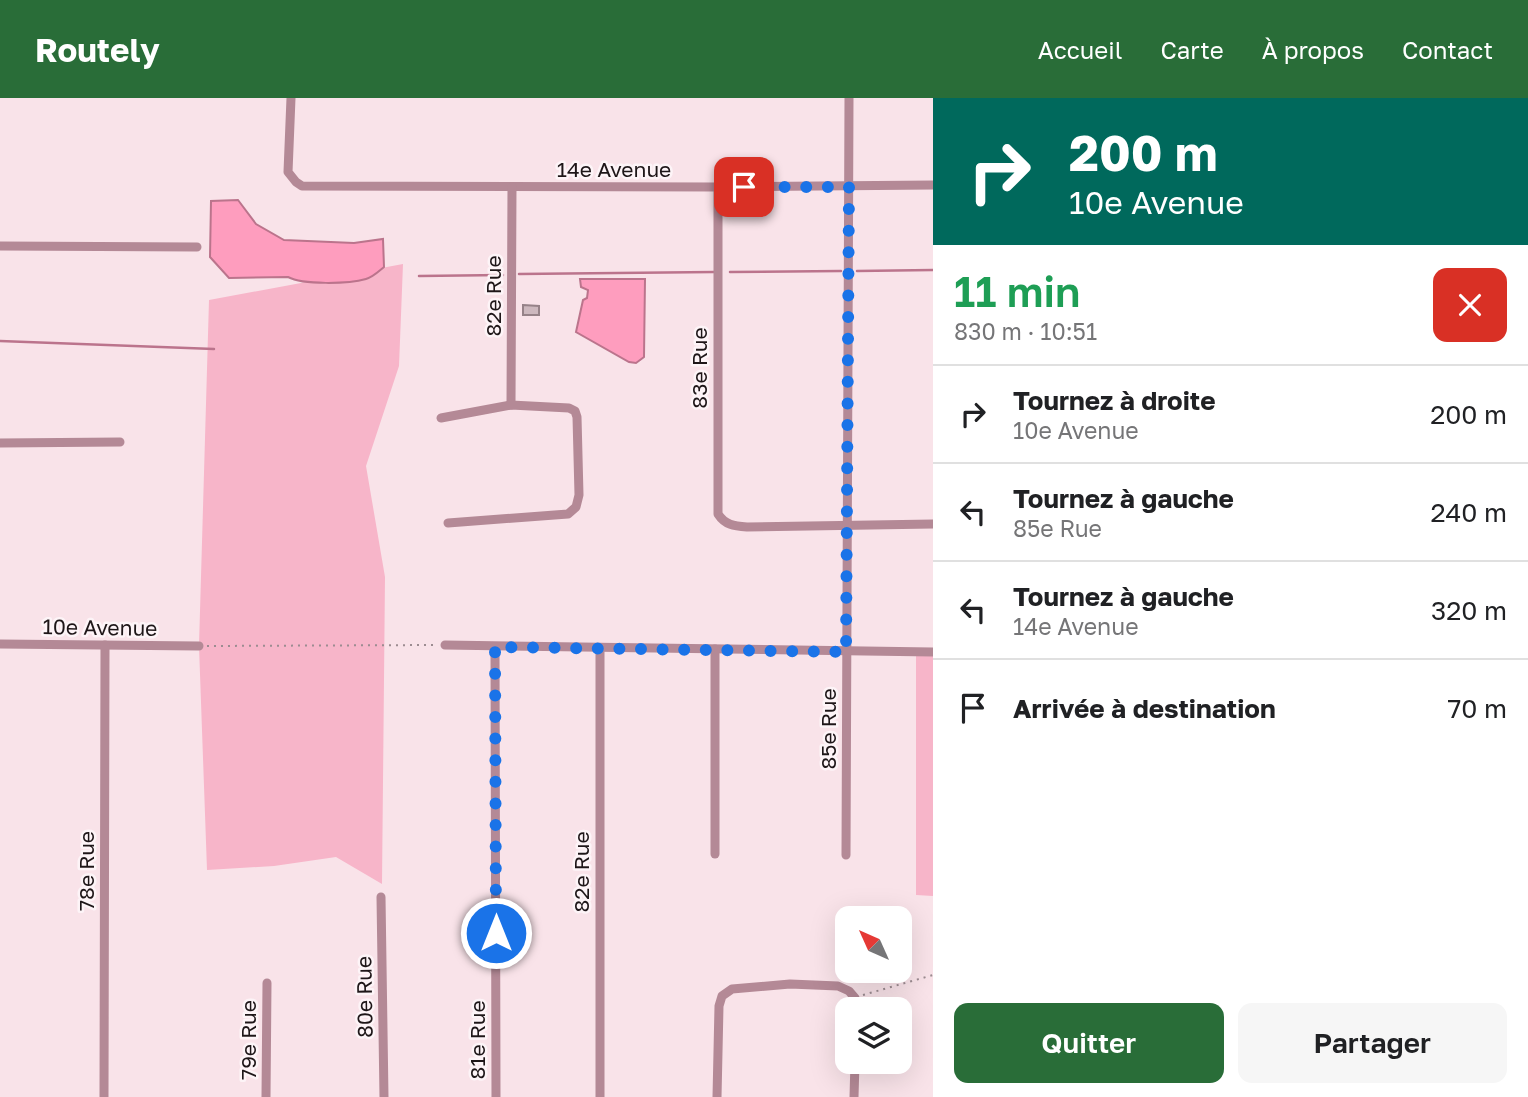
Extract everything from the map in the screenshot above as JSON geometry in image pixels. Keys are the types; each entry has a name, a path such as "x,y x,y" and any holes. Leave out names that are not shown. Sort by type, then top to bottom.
{"street":[{"name":"14e Avenue","path":"291,98 288,173 303,186 933,185"},
{"name":"85e Rue","path":"846,855 849,98"},
{"name":"82e Rue","path":"511,405 512,187"},
{"name":"83e Rue","path":"718,187 718,514 725,523 747,527 848,525"},
{"path":"0,246 197,247"},
{"path":"441,418 511,405 569,408 575,411 577,418 579,495 576,507 568,514 448,523"},
{"path":"0,443 120,442"},
{"path":"848,525 933,524"},
{"name":"10e Avenue","path":"0,644 199,646"},
{"name":"78e Rue","path":"104,1097 105,645"},
{"path":"445,645 933,652"},
{"name":"81e Rue","path":"495,647 496,1097"},
{"name":"82e Rue","path":"600,648 600,1097"},
{"path":"715,854 716,649"},
{"name":"80e Rue","path":"381,897 384,1097"},
{"name":"79e Rue","path":"266,1097 267,983"},
{"path":"717,1097 718,1017 722,996 732,989 790,984 838,986 854,997"},
{"path":"854,1097 855,1074"}],"path":[{"path":"199,646 445,645"},
{"path":"858,997 933,975"}],"shaded area":[{"path":"238,200 256,224 284,240 354,243 383,239 384,267 369,278 348,282 326,283 288,277 229,278 210,257 211,201"},
{"path":"403,264 399,366 366,466 385,577 382,884 336,857 274,866 207,870 199,646 209,300"},
{"path":"580,279 645,279 644,357 636,363 629,362 576,332 588,290 581,287"},
{"path":"916,652 933,652 933,896 916,895"}],"building":[{"path":"523,305 539,306 539,315 523,315"}],"waterway":[{"path":"857,271 933,270"},
{"path":"730,272 841,271"},
{"path":"519,274 714,272"},
{"path":"419,276 503,275"},
{"path":"0,341 214,349"}],"route":[{"path":"496,933 495,647 846,652 849,187 744,187"}]}
